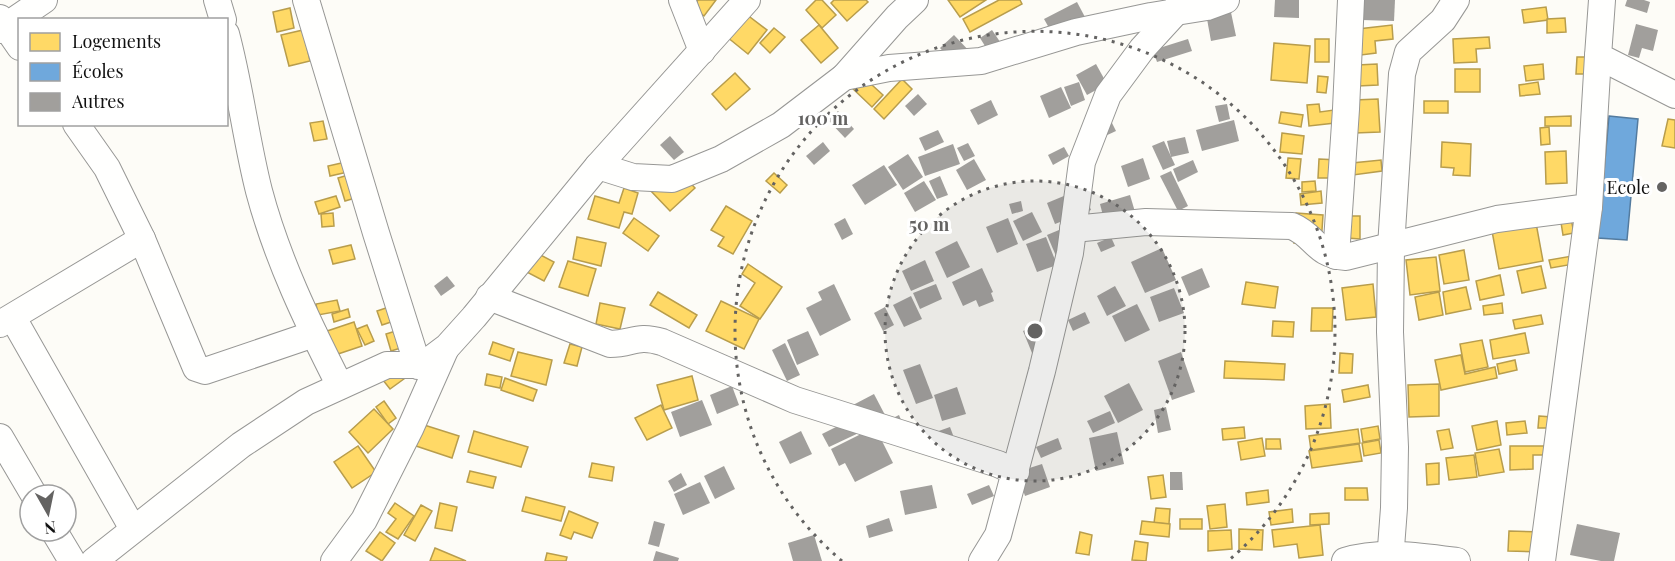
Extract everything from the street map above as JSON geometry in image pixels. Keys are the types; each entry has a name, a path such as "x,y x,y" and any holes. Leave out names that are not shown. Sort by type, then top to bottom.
{"street":[{"path":"22,18 44,0"},
{"path":"217,0 222,18"},
{"path":"306,0 418,366"},
{"path":"682,0 702,51"},
{"path":"94,561 241,445 306,402 387,365 423,365 447,347 474,318 598,166 747,0"},
{"path":"598,166 633,177 672,179 721,159 781,124 844,77 915,0"},
{"path":"844,77 889,68 981,61 1076,32 1151,16 1177,7 1207,7 1226,0"},
{"path":"1336,256 1347,109 1351,0"},
{"path":"1390,558 1395,447 1390,332 1391,247 1401,86 1408,52 1443,20 1456,0"},
{"path":"1542,561 1589,207 1602,0"},
{"path":"982,561 998,535 1058,307 1070,253 1082,162 1108,95 1177,7"},
{"path":"6,31 18,21"},
{"path":"228,44 259,191 275,244 339,386"},
{"path":"1598,56 1675,95"},
{"path":"77,126 107,168 142,238 196,368 205,371 314,334"},
{"path":"1073,229 1146,222 1292,226 1303,230 1321,250 1346,257 1497,219 1589,207"},
{"path":"133,529 6,321 142,238"},
{"path":"489,297 610,344 640,338 662,342 795,400 998,464 1016,472"},
{"path":"334,561 364,520 410,429 447,347"},
{"path":"0,436 27,483"},
{"path":"61,543 72,561"},
{"path":"1345,561 1362,556 1457,561"}],"building: Logements":[{"path":"698,0 716,0 704,16 693,7"},
{"path":"816,0 822,0 836,15 822,28 806,10"},
{"path":"834,0 866,0 868,2 847,21 831,3"},
{"path":"948,0 986,0 960,17"},
{"path":"999,0 1020,0 1022,4 970,32 963,19"},
{"path":"1546,7 1548,20 1524,23 1522,10"},
{"path":"290,8 294,28 277,32 273,12"},
{"path":"746,14 767,30 748,54 727,37"},
{"path":"1565,18 1566,32 1547,33 1547,19"},
{"path":"819,25 838,48 821,63 801,40"},
{"path":"1392,25 1393,39 1375,41 1376,53 1361,55 1358,29"},
{"path":"774,28 785,37 770,53 760,43"},
{"path":"303,30 310,61 289,66 281,35"},
{"path":"1489,37 1490,48 1476,49 1477,62 1454,63 1453,39"},
{"path":"1315,39 1329,39 1329,62 1315,62"},
{"path":"1274,43 1310,46 1307,83 1271,80"},
{"path":"1577,57 1589,57 1589,74 1576,74"},
{"path":"1377,64 1378,85 1358,86 1357,65"},
{"path":"1543,64 1544,79 1526,81 1524,66"},
{"path":"1455,69 1480,69 1480,92 1455,92"},
{"path":"735,73 750,89 726,110 712,94"},
{"path":"861,75 883,95 872,107 850,86"},
{"path":"1318,76 1328,77 1326,93 1317,92"},
{"path":"902,79 912,89 884,119 874,109"},
{"path":"1538,82 1540,94 1520,96 1519,85"},
{"path":"1378,99 1380,132 1355,133 1354,100"},
{"path":"1424,101 1448,101 1448,113 1424,113"},
{"path":"1319,104 1320,112 1334,110 1335,123 1309,126 1307,105"},
{"path":"1281,112 1303,115 1301,127 1279,123"},
{"path":"1571,116 1571,126 1545,126 1545,117"},
{"path":"1668,119 1675,120 1675,148 1662,146"},
{"path":"323,121 327,139 314,141 310,123"},
{"path":"1549,127 1550,144 1541,145 1540,128"},
{"path":"1282,133 1304,136 1302,154 1280,152"},
{"path":"1442,142 1471,144 1470,176 1453,175 1454,168 1441,167"},
{"path":"1566,151 1567,183 1546,184 1545,152"},
{"path":"1288,158 1301,159 1299,179 1286,178"},
{"path":"1319,159 1338,160 1337,178 1318,178"},
{"path":"1381,160 1382,171 1353,175 1352,163"},
{"path":"346,162 348,172 330,176 328,166"},
{"path":"675,167 695,188 670,211 650,190"},
{"path":"355,173 362,196 345,201 338,178"},
{"path":"774,173 787,185 780,193 766,181"},
{"path":"1315,181 1316,191 1302,192 1302,182"},
{"path":"624,188 638,193 632,214 624,212 619,228 588,219 595,196 619,203"},
{"path":"1321,191 1322,203 1301,205 1300,194"},
{"path":"336,196 340,207 319,214 315,202"},
{"path":"726,206 752,221 733,254 718,246 724,237 711,230"},
{"path":"333,213 334,226 322,227 321,214"},
{"path":"1296,213 1323,215 1321,245 1294,243"},
{"path":"1570,214 1574,233 1563,235 1560,216"},
{"path":"1347,216 1360,216 1360,239 1347,238"},
{"path":"634,218 659,236 648,251 623,233"},
{"path":"1536,223 1543,261 1499,269 1492,231"},
{"path":"577,237 606,243 601,266 573,259"},
{"path":"351,245 355,259 333,264 329,250"},
{"path":"531,250 554,262 544,281 521,269"},
{"path":"1464,250 1469,280 1444,284 1439,255"},
{"path":"1572,256 1574,264 1551,268 1549,260"},
{"path":"1436,257 1440,291 1410,295 1406,260"},
{"path":"568,261 596,269 588,296 559,287"},
{"path":"748,264 782,287 760,319 740,306 755,283 742,274"},
{"path":"1541,266 1546,288 1522,293 1517,271"},
{"path":"1500,275 1504,295 1480,300 1476,281"},
{"path":"1246,282 1278,287 1275,308 1242,304"},
{"path":"1373,284 1376,317 1346,320 1342,288"},
{"path":"1466,287 1471,309 1446,314 1443,292"},
{"path":"658,292 697,315 689,328 650,305"},
{"path":"1439,292 1443,315 1419,320 1415,297"},
{"path":"337,300 340,311 318,315 316,304"},
{"path":"721,301 759,319 744,349 706,331"},
{"path":"600,303 625,308 620,329 596,324"},
{"path":"1502,303 1503,313 1484,315 1483,306"},
{"path":"389,307 394,321 382,325 377,311"},
{"path":"1312,308 1333,308 1332,331 1311,331"},
{"path":"348,309 350,317 334,322 332,314"},
{"path":"1541,315 1543,324 1515,329 1513,320"},
{"path":"1273,321 1294,322 1293,337 1272,336"},
{"path":"354,322 362,346 335,355 327,331"},
{"path":"367,325 374,341 365,345 357,329"},
{"path":"399,330 404,347 391,351 386,334"},
{"path":"1525,333 1529,353 1493,359 1490,340"},
{"path":"1482,340 1488,367 1465,372 1460,344"},
{"path":"493,342 514,349 510,361 489,354"},
{"path":"570,344 582,347 577,366 564,363"},
{"path":"518,352 552,360 546,385 511,376"},
{"path":"1340,353 1353,354 1352,373 1339,373"},
{"path":"1461,355 1465,374 1495,367 1497,378 1441,390 1435,360"},
{"path":"1515,360 1517,370 1499,374 1497,364"},
{"path":"1225,361 1285,364 1284,380 1224,378"},
{"path":"487,374 502,377 500,388 485,385"},
{"path":"379,375 408,376 390,389"},
{"path":"692,376 698,400 664,410 657,385"},
{"path":"505,378 537,390 533,401 501,390"},
{"path":"1439,384 1439,416 1409,417 1408,385"},
{"path":"1368,385 1370,397 1344,402 1342,390"},
{"path":"384,401 396,418 388,424 376,407"},
{"path":"1330,404 1331,428 1306,429 1305,406"},
{"path":"661,405 672,428 647,440 635,418"},
{"path":"374,409 393,429 368,453 349,432"},
{"path":"1539,416 1552,417 1551,428 1538,428"},
{"path":"1497,421 1501,445 1477,450 1472,426"},
{"path":"1525,421 1527,433 1507,435 1506,423"},
{"path":"421,424 459,436 452,458 413,445"},
{"path":"1378,426 1380,439 1363,442 1361,429"},
{"path":"1244,427 1245,438 1223,440 1222,429"},
{"path":"1358,429 1360,443 1311,450 1309,436"},
{"path":"1449,429 1453,448 1441,450 1437,431"},
{"path":"474,431 528,447 521,467 468,452"},
{"path":"1262,438 1265,456 1241,460 1238,442"},
{"path":"1266,439 1280,439 1281,449 1266,449"},
{"path":"1379,440 1381,453 1364,456 1362,443"},
{"path":"1359,444 1362,461 1312,468 1309,451"},
{"path":"358,446 376,472 352,488 334,462"},
{"path":"1510,446 1550,446 1551,455 1533,455 1533,469 1510,470"},
{"path":"1499,449 1504,472 1479,476 1475,453"},
{"path":"1474,455 1477,477 1449,480 1446,458"},
{"path":"592,463 614,467 612,481 589,477"},
{"path":"1439,463 1439,484 1427,485 1426,464"},
{"path":"470,471 496,477 493,488 467,482"},
{"path":"1163,475 1166,497 1151,499 1148,477"},
{"path":"1345,488 1367,488 1368,500 1345,500"},
{"path":"1268,490 1269,502 1247,505 1246,493"},
{"path":"526,497 565,507 561,521 522,511"},
{"path":"395,503 414,516 398,539 386,532 396,519 388,513"},
{"path":"440,503 457,507 452,531 435,528"},
{"path":"1225,504 1227,527 1210,529 1207,506"},
{"path":"421,505 432,511 415,541 404,535"},
{"path":"1156,508 1170,509 1169,524 1154,523"},
{"path":"1292,509 1293,522 1271,525 1269,512"},
{"path":"569,511 598,523 592,538 574,532 571,539 560,535"},
{"path":"1329,513 1329,524 1310,525 1310,514"},
{"path":"1180,519 1202,519 1202,529 1180,529"},
{"path":"1142,521 1170,524 1169,537 1140,534"},
{"path":"1320,525 1323,555 1299,558 1297,544 1274,547 1272,530"},
{"path":"1239,529 1263,530 1262,550 1239,549"},
{"path":"1231,530 1232,549 1208,551 1208,531"},
{"path":"1509,531 1545,532 1544,552 1508,551"},
{"path":"380,532 395,543 382,561 366,551"},
{"path":"1080,532 1092,535 1089,555 1076,553"},
{"path":"1135,541 1148,543 1146,561 1132,560"},
{"path":"435,548 466,561 430,561"},
{"path":"547,553 567,557 566,561 545,561"}],"building: Écoles":[{"path":"1609,116 1638,119 1627,240 1598,238"}],"building: Autres":[{"path":"1275,0 1299,0 1299,18 1274,17"},
{"path":"1362,0 1395,0 1394,21 1362,20"},
{"path":"1627,0 1650,2 1647,13 1625,6"},
{"path":"1077,2 1086,19 1053,35 1044,19"},
{"path":"1229,3 1236,36 1211,41 1205,8"},
{"path":"1636,24 1658,30 1653,51 1642,48 1639,58 1628,55"},
{"path":"992,30 1013,61 1000,70 980,38"},
{"path":"954,35 973,55 958,68 940,48"},
{"path":"1188,39 1192,51 1157,62 1153,50"},
{"path":"1096,64 1107,84 1087,95 1076,75"},
{"path":"1079,82 1085,100 1071,106 1064,87"},
{"path":"1061,87 1071,108 1049,118 1040,96"},
{"path":"918,94 927,104 914,116 905,106"},
{"path":"991,100 998,115 978,125 970,110"},
{"path":"1227,104 1230,119 1219,122 1215,106"},
{"path":"838,111 854,129 845,138 828,120"},
{"path":"1234,120 1239,141 1202,151 1196,130"},
{"path":"1111,121 1116,131 1103,137"},
{"path":"938,130 944,142 925,151 919,138"},
{"path":"670,136 684,152 674,160 660,145"},
{"path":"1185,137 1189,153 1171,157 1167,141"},
{"path":"1164,141 1175,165 1163,170 1152,146"},
{"path":"823,142 830,151 814,165 806,156"},
{"path":"968,143 975,156 964,161 957,148"},
{"path":"953,144 960,164 925,176 918,157"},
{"path":"1064,147 1069,156 1053,165 1048,155"},
{"path":"908,154 923,177 903,190 888,167"},
{"path":"1143,158 1150,179 1128,187 1121,166"},
{"path":"974,159 986,180 967,190 956,170"},
{"path":"1193,160 1198,172 1178,182 1173,169"},
{"path":"884,165 897,185 865,205 852,185"},
{"path":"1171,171 1188,206 1178,211 1160,176"},
{"path":"940,176 948,195 937,199 929,181"},
{"path":"924,181 936,200 915,212 904,193"},
{"path":"1083,188 1091,210 1055,224 1047,203"},
{"path":"1130,195 1138,222 1107,231 1100,204"},
{"path":"1021,201 1023,211 1012,214 1009,204"},
{"path":"1032,212 1042,232 1023,241 1013,221"},
{"path":"845,218 853,234 842,240 834,224"},
{"path":"1008,218 1018,244 997,253 986,227"},
{"path":"1059,230 1068,250 1056,256 1047,235"},
{"path":"1046,237 1057,265 1037,272 1026,244"},
{"path":"1111,237 1115,246 1101,252 1097,243"},
{"path":"957,241 970,267 947,278 935,252"},
{"path":"1162,248 1176,280 1145,293 1131,262"},
{"path":"925,260 934,281 911,291 902,271"},
{"path":"982,268 993,292 991,293 994,301 979,307 976,300 963,306 952,282"},
{"path":"1202,268 1210,287 1189,296 1181,277"},
{"path":"447,276 455,286 441,296 434,286"},
{"path":"834,284 851,320 820,336 806,308 822,300 818,292"},
{"path":"936,284 942,299 920,309 913,293"},
{"path":"1115,286 1126,306 1107,316 1097,296"},
{"path":"1174,288 1184,313 1159,322 1150,297"},
{"path":"911,296 922,319 904,327 893,305"},
{"path":"1137,304 1150,330 1125,342 1112,316"},
{"path":"885,307 894,325 883,331 874,313"},
{"path":"1085,312 1090,323 1073,331 1068,320"},
{"path":"1046,321 1055,343 1032,353 1023,331"},
{"path":"808,331 819,355 797,365 787,340"},
{"path":"785,343 800,375 787,381 772,350"},
{"path":"1181,352 1195,392 1172,400 1158,361"},
{"path":"920,364 933,398 916,404 903,370"},
{"path":"1129,383 1143,410 1118,423 1104,396"},
{"path":"732,386 739,405 717,414 710,395"},
{"path":"957,387 966,414 942,421 934,395"},
{"path":"874,394 885,415 864,426 853,405"},
{"path":"702,400 712,425 680,437 671,412"},
{"path":"1166,407 1171,430 1158,433 1154,410"},
{"path":"1110,411 1115,423 1093,433 1087,421"},
{"path":"899,415 904,427 881,439 893,463 855,482 845,463 839,466 831,449"},
{"path":"858,416 865,430 829,447 822,434"},
{"path":"950,427 953,435 936,441 933,433"},
{"path":"801,431 812,454 790,464 779,442"},
{"path":"1117,432 1124,464 1096,471 1089,438"},
{"path":"1058,438 1062,449 1041,458 1036,447"},
{"path":"1042,464 1050,487 1025,496 1017,472"},
{"path":"724,466 735,489 715,499 704,476"},
{"path":"1170,472 1182,472 1183,490 1170,490"},
{"path":"681,473 687,485 674,492 668,481"},
{"path":"700,482 710,503 683,515 674,494"},
{"path":"932,485 937,508 905,515 900,491"},
{"path":"989,485 994,496 972,505 967,494"},
{"path":"889,518 893,531 869,538 866,526"},
{"path":"654,521 665,524 659,547 648,544"},
{"path":"1577,524 1620,533 1614,561 1570,555"},
{"path":"814,535 822,561 793,561 788,543"},
{"path":"656,551 679,558 678,561 653,561"}],"place":[{"name":"Ecole","path":"1662,187"}]}
